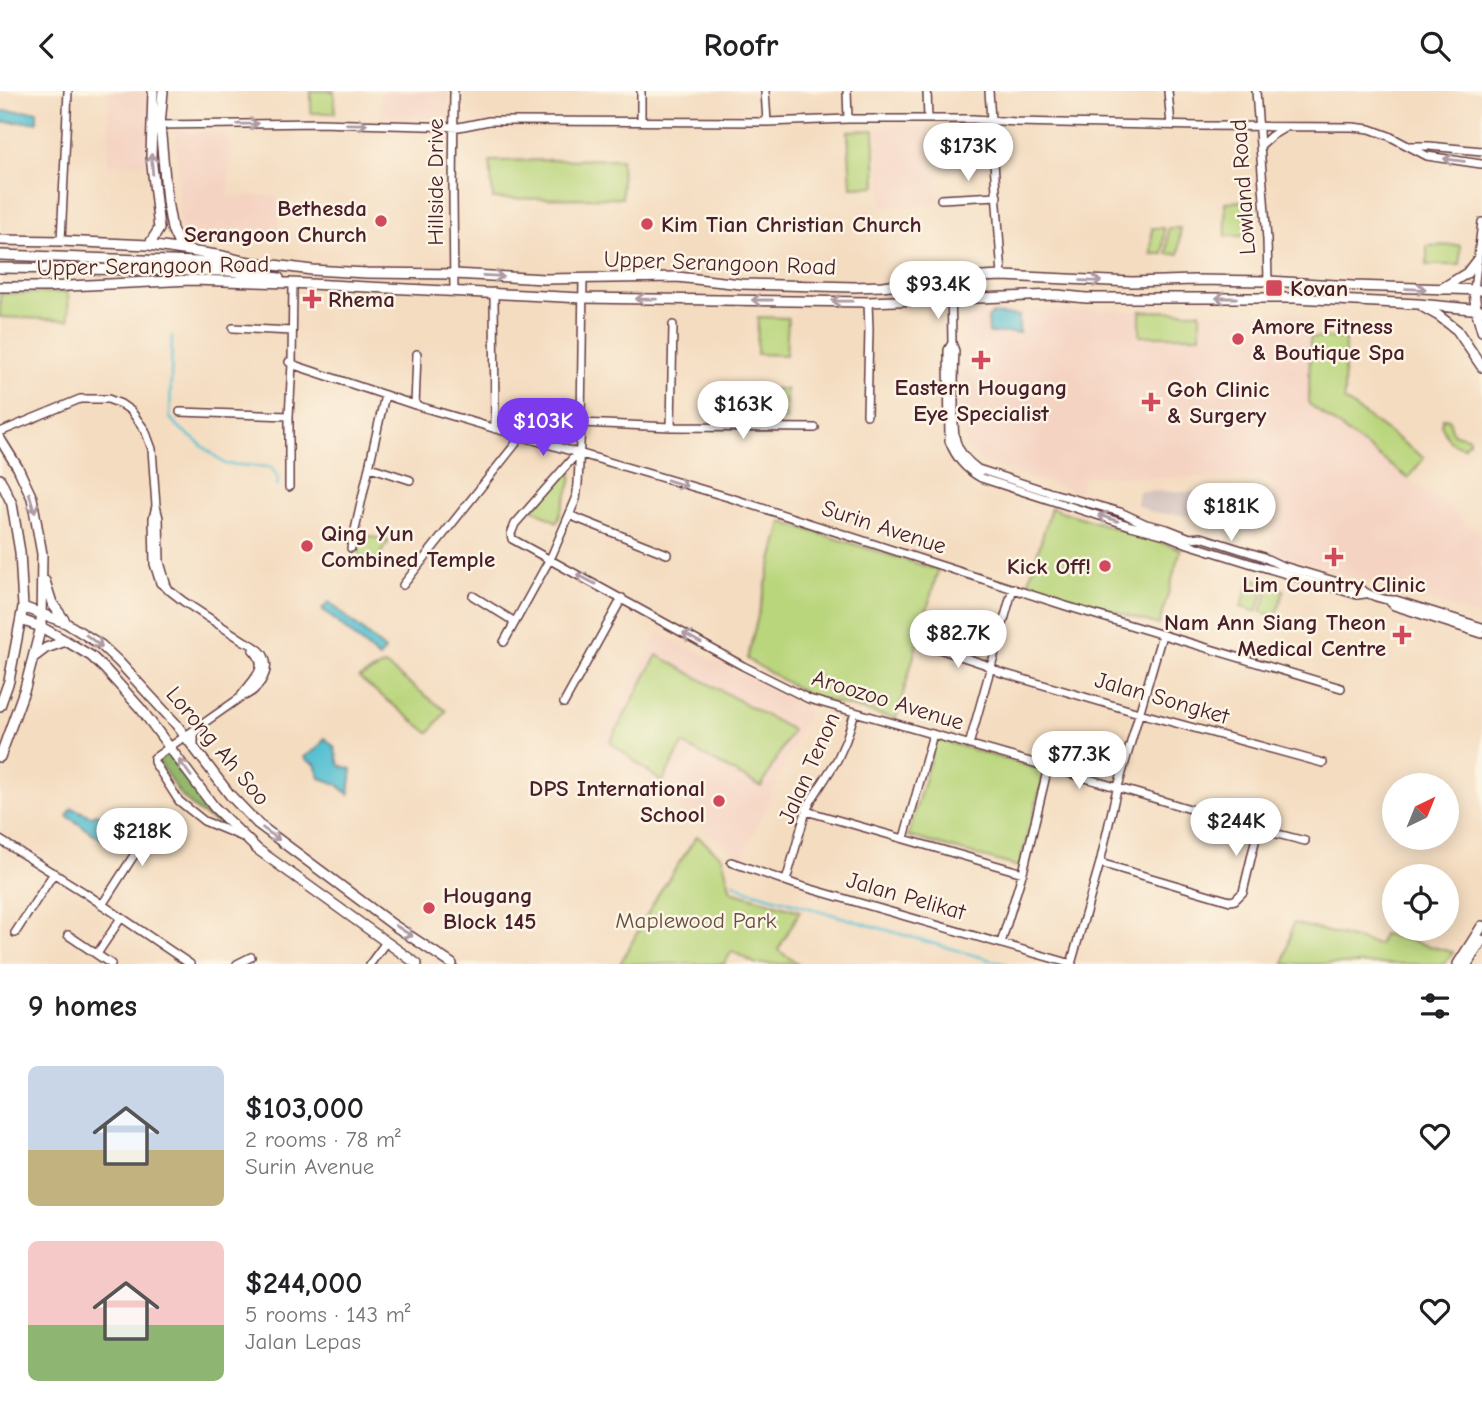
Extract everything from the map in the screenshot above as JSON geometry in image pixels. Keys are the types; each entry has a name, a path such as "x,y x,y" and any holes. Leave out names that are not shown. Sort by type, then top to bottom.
{"main road":[{"path":"152,91 172,229 181,249"},
{"path":"149,245 159,229 151,165 155,125 163,91"},
{"path":"159,229 166,235 172,229"},
{"name":"Upper Serangoon Road","path":"0,240 149,245 243,261 347,272 544,279 677,277 741,284 854,287 1002,276 1132,282 1268,281 1478,290"},
{"path":"0,255 226,263 243,261"},
{"path":"1439,290 1467,273 1477,260"},
{"path":"0,268 229,271 333,286"},
{"name":"Upper Serangoon Road","path":"0,286 48,287 191,281 583,297 868,302 1056,295 1111,298 1271,297 1479,309"},
{"path":"1478,290 1482,331"},
{"path":"1418,304 1452,325 1482,366"},
{"path":"0,439 32,498 48,594 66,623"},
{"path":"0,480 14,512 20,552 23,607 9,681 0,706"},
{"path":"0,757 25,688 41,627 42,554"},
{"name":"Lorong Ah Soo","path":"23,607 66,623 88,635 112,655 186,737 230,795 258,824 392,924 452,964"},
{"name":"Lorong Ah Soo","path":"21,619 66,641 91,656 105,669 141,709 214,807 257,849 417,964"},
{"path":"34,657 46,648 66,641"},
{"path":"193,747 193,734 198,728"},
{"path":"1458,964 1482,926"},
{"path":"1466,964 1482,940"}],"street":[{"path":"61,241 68,91"},
{"name":"Hillside Drive","path":"454,91 454,291"},
{"path":"641,91 641,120"},
{"path":"765,91 767,122"},
{"path":"847,91 848,119"},
{"path":"927,91 928,119"},
{"path":"989,91 1002,276"},
{"path":"1168,91 1171,125"},
{"name":"Lowland Road","path":"1256,91 1268,281"},
{"path":"155,125 329,123 454,126 489,121 767,122 928,119 1361,128 1380,132 1427,156 1482,165 1482,157"},
{"path":"1261,145 1287,127"},
{"path":"1410,146 1482,151"},
{"path":"941,199 997,196"},
{"path":"1478,290 1477,260 1482,222"},
{"path":"504,642 550,560 576,499 581,423 583,279"},
{"path":"951,279 952,343 955,351 954,435 960,452 969,463 978,469 1120,512 1146,524 1190,538 1201,537 1261,556 1280,565 1358,588 1389,601 1394,606 1482,634"},
{"path":"289,487 291,283"},
{"path":"494,292 495,429"},
{"path":"867,415 868,302"},
{"path":"671,427 673,325"},
{"path":"233,328 291,331"},
{"path":"415,405 417,354"},
{"name":"Surin Avenue","path":"291,363 415,405 744,502 1162,635 1341,688"},
{"path":"351,548 385,395"},
{"path":"0,432 80,399 108,399 121,404 131,411 145,430 152,449 156,506 153,518 154,564 160,583 244,641 258,655 260,668 258,675 241,697 169,747"},
{"path":"180,412 289,416"},
{"path":"581,423 815,428"},
{"path":"402,585 521,437"},
{"name":"Aroozoo Avenue","path":"580,454 572,459 520,518 512,530 512,540 743,666 809,699 1305,841"},
{"path":"370,467 410,480"},
{"path":"569,515 667,554"},
{"path":"969,745 1013,588"},
{"path":"474,596 515,622"},
{"path":"564,703 622,599"},
{"path":"1389,601 1396,600 1482,627"},
{"path":"1072,964 1162,635"},
{"name":"Jalan Songket","path":"936,648 975,660 999,672 1323,762"},
{"name":"Jalan Tenon","path":"786,881 806,811 837,759 855,712"},
{"path":"904,838 933,734"},
{"name":"Lorong Ah Soo","path":"169,747 154,758 154,762 179,801 204,821 250,842"},
{"path":"1001,943 1023,873 1048,767"},
{"path":"806,811 1023,873"},
{"path":"102,905 154,824"},
{"path":"1100,863 1230,901 1243,892 1258,829"},
{"path":"0,840 190,964"},
{"name":"Jalan Pelikat","path":"731,862 786,881 1072,964"},
{"path":"15,933 54,873"},
{"path":"97,954 121,918"},
{"path":"68,935 111,964"},
{"path":"370,964 386,943"},
{"path":"237,964 251,957"}],"shaded area":[{"path":"109,91 152,91 148,163 108,165"},
{"path":"380,91 448,91 448,117 380,118"},
{"path":"877,126 931,126 938,204 883,207"},
{"path":"176,131 229,133 229,196 278,195 279,228 232,229 233,249 180,234"},
{"path":"969,311 1140,311 1140,335 1200,336 1200,312 1294,313 1310,321 1309,404 1448,507 1472,529 1482,532 1482,617 1270,552 1274,480 1085,476 1079,492 983,462 969,450 963,434 963,336 971,335 963,325 963,317"},
{"path":"1139,491 1246,493 1258,505 1261,524 1151,512 1137,505"},
{"name":"DPS International School","path":"659,632 810,709 742,858 597,744"}],"green space":[{"path":"311,91 334,91 335,113 311,113"},
{"path":"874,130 876,186 851,187 848,131"},
{"path":"621,159 622,198 493,199 490,161"},
{"path":"1245,201 1247,236 1226,236 1225,202"},
{"path":"1152,228 1164,228 1163,254 1151,254"},
{"path":"1168,228 1180,228 1179,254 1167,254"},
{"path":"1460,245 1460,265 1427,265 1427,246"},
{"path":"68,292 69,320 0,317 0,294"},
{"path":"1140,311 1200,312 1200,336 1140,336"},
{"path":"758,317 788,318 786,355 757,354"},
{"path":"1310,338 1345,338 1344,400 1424,458 1408,478 1309,404"},
{"path":"773,389 786,389 786,420 773,420"},
{"path":"1443,418 1449,419 1455,434 1469,438 1464,447 1449,440 1441,424"},
{"path":"572,469 571,483 557,522 533,509"},
{"name":"Kick Off!","path":"1051,508 1181,549 1159,625 1028,584"},
{"path":"782,522 938,570 896,719 810,696 747,659"},
{"path":"362,534 389,541 373,566 358,553"},
{"path":"1251,578 1266,583 1257,612 1241,607"},
{"path":"1270,585 1284,590 1276,617 1261,612"},
{"path":"657,655 792,730 761,787 683,744 662,782 610,742"},
{"path":"385,665 446,711 429,733 359,678"},
{"path":"936,739 1045,771 1019,867 908,836"},
{"path":"168,752 209,809 225,823 222,826 197,811 179,793 158,759"},
{"name":"Maplewood Park","path":"697,836 722,857 731,891 800,911 778,950 798,964 756,964 732,951 724,964 620,964 658,895"},
{"path":"1293,923 1379,945 1382,937 1382,941 1410,941 1453,952 1445,964 1284,964"}],"water":[{"path":"0,111 37,111 37,122 0,122"},
{"path":"992,314 1019,316 1019,333 989,333 988,318"},
{"path":"329,602 385,650 379,658 322,609"},
{"path":"325,738 334,747 339,764 352,769 349,795 337,784 320,778 315,764 304,757 318,748"},
{"path":"72,808 91,816 97,814 103,819 116,821 104,841 67,816"}],"waterway":[{"path":"172,336 170,418 225,464 271,467 278,477 277,487"},
{"path":"734,883 747,890 1005,964"}],"place":[{"name":"Bethesda Serangoon Church","path":"381,221"},
{"name":"Kim Tian Christian Church","path":"647,224"},
{"name":"Kovan","path":"1274,288"},
{"name":"Rhema","path":"312,299"},
{"name":"Amore Fitness & Boutique Spa","path":"1238,339"},
{"name":"Eastern Hougang Eye Specialist","path":"981,360"},
{"name":"Goh Clinic & Surgery","path":"1151,402"},
{"name":"Qing Yun Combined Temple","path":"307,546"},
{"name":"Lim Country Clinic","path":"1334,557"},
{"name":"Kick Off!","path":"1105,566"},
{"name":"Nam Ann Siang Theon Medical Centre","path":"1402,635"},
{"name":"DPS International School","path":"719,801"},
{"name":"Hougang Block 145","path":"429,908"}]}
